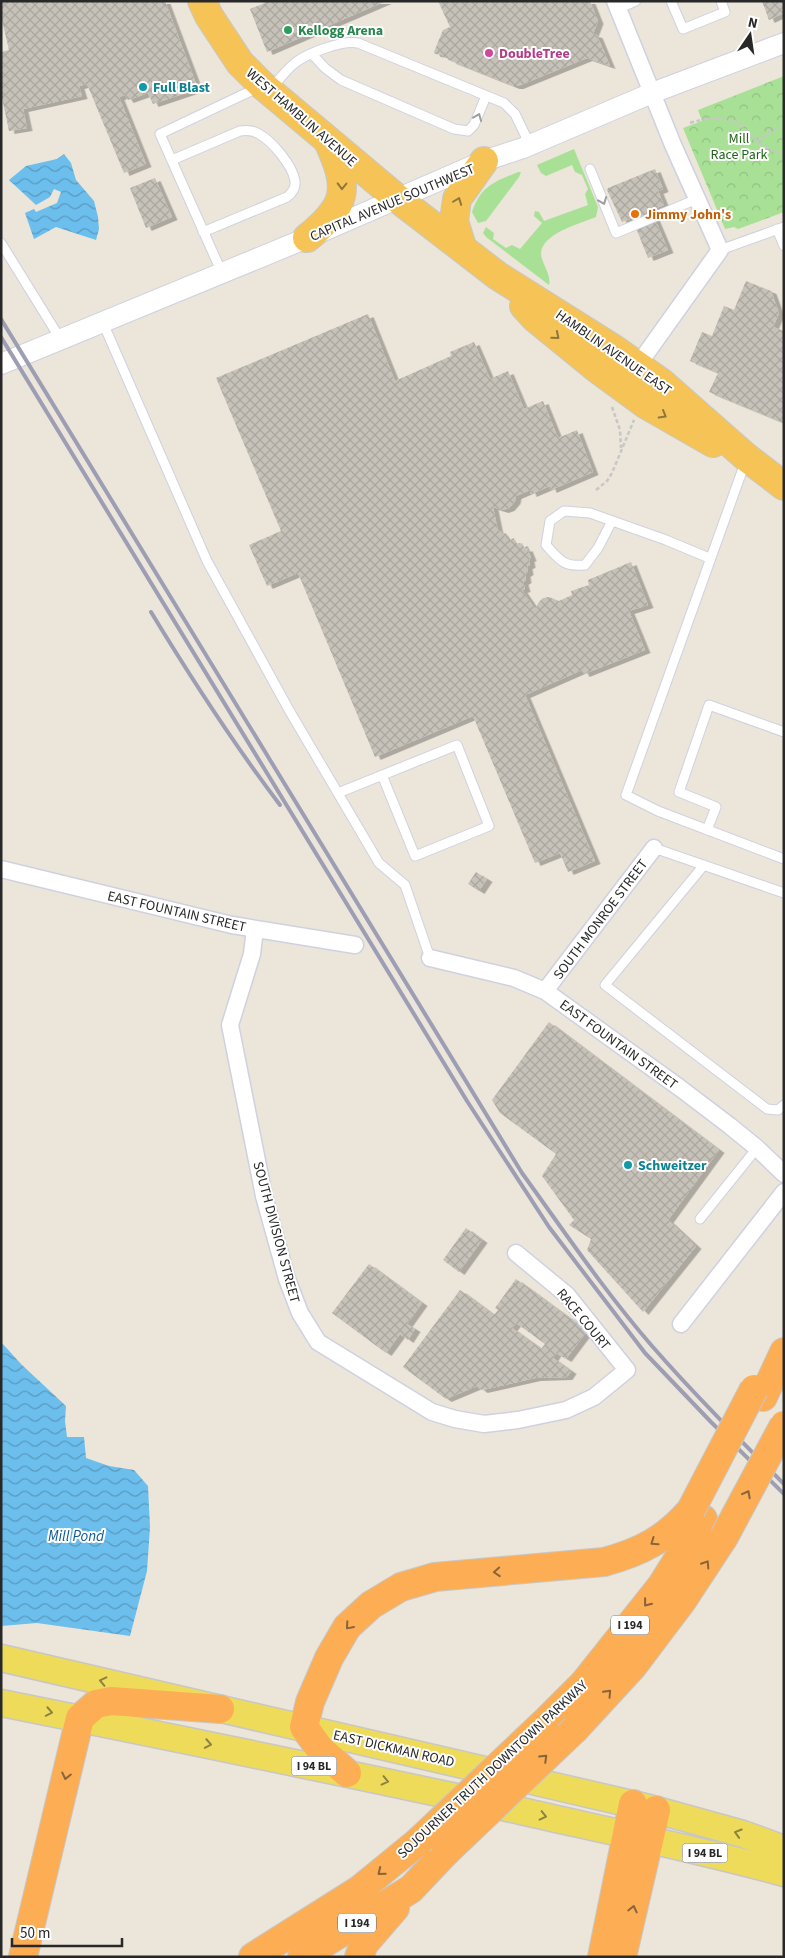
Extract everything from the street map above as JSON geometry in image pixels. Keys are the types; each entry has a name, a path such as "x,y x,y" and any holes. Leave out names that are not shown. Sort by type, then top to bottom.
{"highway":[{"name":"WEST HAMBLIN AVENUE","path":"202,1 209,16 240,63 266,88 398,199"},
{"path":"307,238 325,223 335,211 342,198 343,180 338,161 328,140"},
{"path":"462,247 454,221 457,199 484,161"},
{"name":"HAMBLIN AVENUE EAST","path":"398,199 498,276 638,365 662,383 746,457 784,486"},
{"name":"HAMBLIN AVENUE EAST","path":"498,276 536,319 596,368 616,394 644,404 707,440 746,457"},
{"name":"SOJOURNER TRUTH DOWNTOWN PARKWAY","path":"253,1957 360,1890 419,1841 584,1683 662,1584 759,1393 780,1360"},
{"name":"SOJOURNER TRUTH DOWNTOWN PARKWAY","path":"302,1957 411,1889 446,1852 575,1729 633,1666 682,1601 724,1537 784,1425"},
{"path":"346,1772 320,1749 304,1727 310,1702 329,1658 347,1627 371,1605 401,1587 435,1577 604,1562 631,1555 647,1547 681,1521 697,1514"},
{"path":"23,1957 80,1718 96,1704 111,1701 220,1709"},
{"path":"602,1957 644,1807"},
{"path":"622,1957 637,1837"},
{"path":"358,1957 364,1944 411,1889"}],"main road":[{"name":"EAST DICKMAN ROAD","path":"1,1658 644,1807 743,1834 784,1849"},
{"name":"I 94 BL","path":"1,1702 346,1772 734,1859 784,1873"}],"street":[{"path":"616,5 720,250 616,394"},
{"name":"CAPITAL AVENUE SOUTHWEST","path":"1,364 222,274 484,161 530,145 652,93 784,43"},
{"name":"SOUTH MONROE STREET","path":"545,991 654,848"},
{"name":"EAST FOUNTAIN STREET","path":"1,869 232,925 355,945"},
{"name":"SOUTH DIVISION STREET","path":"255,929 252,954 230,1025 267,1205 287,1279 300,1313 318,1342 432,1412 455,1419 484,1424 518,1420 566,1410 594,1397 627,1370"},
{"name":"EAST FOUNTAIN STREET","path":"430,958 514,978 545,991 680,1088 757,1148 784,1174"},
{"path":"681,1324 784,1192"},
{"name":"RACE COURT","path":"516,1252 567,1295 627,1370"}],"lane":[{"path":"616,5 636,1"},
{"path":"671,1 683,29 725,12 721,1"},
{"path":"222,274 160,134 266,88 294,63 312,54 344,42 358,43 486,96 511,108 530,145"},
{"path":"312,54 325,68 341,80 454,129 468,131 474,125 486,96"},
{"path":"172,160 240,131 250,130 259,133 270,142 282,155 294,174 295,187 292,194 203,232"},
{"path":"590,169 616,233 697,199"},
{"path":"720,250 781,228 784,246"},
{"path":"1,243 61,340"},
{"path":"103,323 207,561 289,710 379,863 405,885 430,958"},
{"path":"746,457 626,795 658,811 784,859"},
{"path":"612,521 598,548 585,565 572,566 559,560 546,545 550,521 564,511 590,513 612,521 709,558"},
{"path":"707,830 716,807 679,792 708,705 784,732"},
{"path":"338,793 382,775 457,745 489,826 415,856 382,775"},
{"path":"654,848 784,893"},
{"path":"704,865 605,985 767,1109 778,1110 784,1105"},
{"path":"700,1219 757,1148"}],"path":[{"path":"690,123 706,118 726,118 743,126 758,141 775,152 784,154"},
{"path":"758,141 767,133 776,129"},
{"path":"616,394 621,449"},
{"path":"596,490 612,473 634,418"}],"green space":[{"name":"Mill Race Park","path":"784,76 784,212 738,229 734,227 725,229 683,128 702,121 698,110"},
{"path":"574,149 598,207 596,217 560,232 545,243 541,251 549,285 483,233 486,227 494,233 493,239 506,248 512,245 520,249 542,223 534,216 535,211 539,212 544,221 588,205 585,194 588,189 582,175 575,172 572,165 546,176 541,173 537,165"},
{"path":"521,172 519,177 486,221 478,223 472,212 480,196 495,182"}],"water":[{"path":"64,154 71,163 76,180 94,201 99,229 96,240 56,227 34,239 25,213 34,209 36,212 57,203 61,192 54,189 50,197 36,205 9,180 26,166 57,159"},
{"name":"Mill Pond","path":"1,1342 22,1365 66,1406 67,1437 84,1437 86,1458 109,1466 134,1470 148,1486 150,1527 147,1571 130,1636 37,1623 1,1626"}],"building":[{"name":"Full Blast","path":"1,1 165,1 198,89 153,104 148,93 128,100 125,95 119,97 146,164 124,173 87,84 79,86 82,96 23,109 27,128 9,131 1,93 1,52 9,50 1,16"},
{"name":"Kellogg Arena","path":"264,1 386,1 267,52 250,9 265,3"},
{"path":"438,1 590,1 598,21 593,34 597,35 610,66 587,58 514,86 451,61 442,55 435,54 434,52 443,30 450,27"},
{"path":"762,1 784,1 784,13 769,20"},
{"name":"Jimmy John's","path":"655,169 663,189 658,191 664,205 651,210 668,250 648,258 632,218 622,222 607,190"},
{"path":"155,178 172,217 146,228 130,188"},
{"path":"746,281 771,291 779,313 773,327 784,331 784,423 709,392 718,373 690,361 702,332 712,336 724,306 734,310"},
{"path":"368,314 395,381 451,356 450,352 474,342 490,379 508,371 524,409 543,401 558,438 577,430 593,472 551,490 550,486 531,494 530,490 516,496 515,501 509,508 503,510 493,507 498,531 500,530 505,537 508,535 511,541 515,540 518,545 522,543 525,549 527,548 531,558 529,559 530,565 527,566 528,572 525,574 526,580 523,582 525,589 522,590 535,609 543,598 549,597 559,601 572,595 571,591 589,585 588,580 631,562 648,605 629,611 645,650 584,674 582,670 525,695 595,861 568,872 560,853 535,863 473,716 375,757 298,573 267,586 249,545 281,531 216,378"},
{"path":"476,872 487,879 479,891 468,884"},
{"name":"Schweitzer","path":"549,1022 719,1150 668,1220 696,1246 643,1312 587,1250 591,1239 569,1225 574,1220 542,1176 556,1154 500,1113 492,1100"},
{"path":"466,1228 482,1240 459,1272 443,1260"},
{"path":"369,1264 422,1303 407,1324 415,1329 408,1340 400,1334 386,1353 332,1313"},
{"path":"516,1279 587,1331 566,1359 556,1353 553,1358 571,1371 567,1377 535,1378 482,1390 477,1386 446,1399 403,1367 460,1290 494,1315 498,1310 495,1308","holes":["516,1323 545,1344 541,1349 512,1328"]}],"railway":[{"path":"1,319 522,1173 585,1261 635,1325 700,1399 784,1484"},
{"path":"1,337 467,1101 549,1227 645,1353 784,1494"},
{"path":"151,612 213,710 280,805"}],"place":[{"name":"Kellogg Arena","path":"288,30"},
{"name":"DoubleTree","path":"489,53"},
{"name":"Full Blast","path":"143,87"},
{"name":"Jimmy John's","path":"635,214"},
{"name":"Schweitzer","path":"628,1165"}]}
